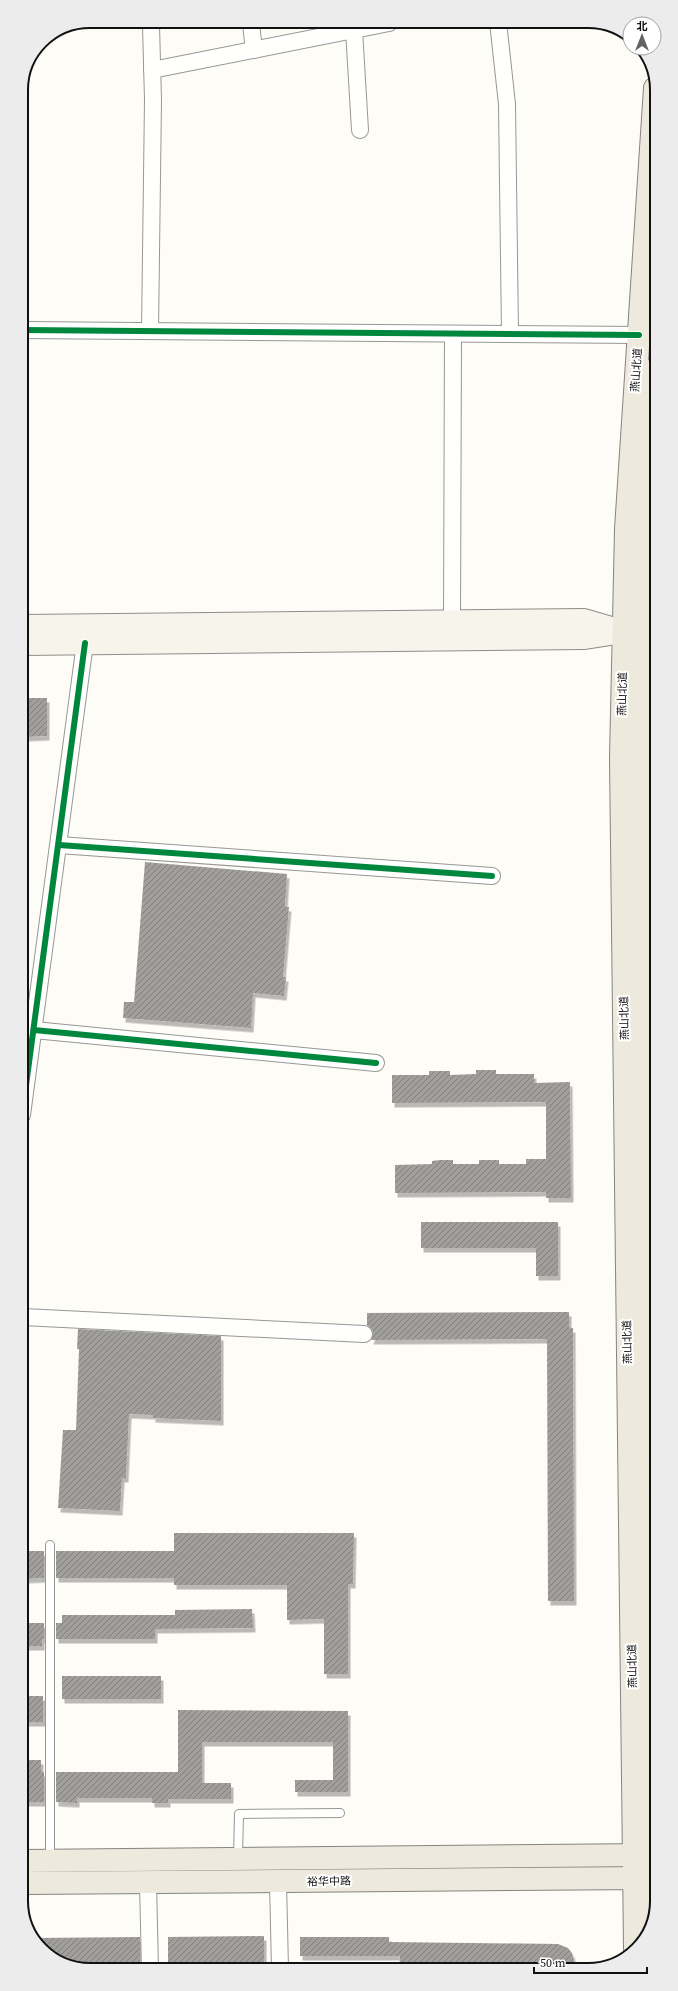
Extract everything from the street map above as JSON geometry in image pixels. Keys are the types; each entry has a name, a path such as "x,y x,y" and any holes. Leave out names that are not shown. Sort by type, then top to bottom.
{"main road":[{"name":"燕山北道","path":"647,1855 621,766 640,632 626,529 650,165"},
{"name":"燕山北道","path":"650,436 643,530 638,758 649,1110 650,1230"},
{"path":"28,626 452,620 584,620 640,632"},
{"path":"28,644 585,638 640,632"},
{"name":"燕山北道","path":"650,1655 647,1855 647,1878 650,1901"},
{"path":"28,1861 647,1855"},
{"name":"燕山北道","path":"635,1941 647,1878"},
{"name":"裕华中路","path":"28,1884 647,1878"}],"street":[{"path":"150,331 151,28"},
{"path":"251,28 254,50"},
{"path":"499,28 507,104 510,334"},
{"path":"152,70 254,50 345,29 360,130"},
{"path":"28,330 639,335"},
{"path":"452,620 453,334"},
{"path":"28,1072 85,643"},
{"path":"59,845 492,876"},
{"path":"34,1030 376,1063"},
{"path":"28,1317 364,1334"},
{"path":"278,1881 280,1963"},
{"path":"148,1882 150,1963"}],"lane":[{"path":"50,1545 50,1860"},
{"path":"238,1858 239,1814 340,1813"}],"building":[{"path":"28,698 47,698 47,736 28,737"},
{"path":"145,862 287,874 285,907 289,907 283,977 286,977 284,996 253,993 251,1028 123,1018 124,1002 134,1002"},
{"path":"476,1070 496,1070 496,1074 534,1074 534,1083 570,1082 571,1198 546,1198 546,1192 395,1193 395,1165 432,1164 432,1161 440,1160 453,1160 453,1164 479,1164 479,1160 499,1160 499,1164 526,1164 526,1159 546,1159 546,1102 392,1103 392,1075 429,1075 429,1071 450,1071 450,1075 476,1074"},
{"path":"421,1222 558,1222 558,1276 536,1276 536,1248 421,1248"},
{"path":"569,1312 569,1328 573,1328 574,1601 548,1601 547,1339 371,1340 373,1334 372,1329 367,1325 367,1313"},
{"path":"78,1329 221,1336 221,1421 153,1418 153,1415 129,1414 126,1478 122,1478 120,1511 58,1508 63,1430 76,1430 79,1349 77,1349"},
{"path":"174,1533 354,1533 353,1584 348,1584 348,1674 324,1674 324,1619 287,1620 287,1585 174,1585 174,1578 56,1578 56,1551 174,1551"},
{"path":"28,1551 44,1551 44,1578 28,1579"},
{"path":"252,1609 253,1628 155,1629 155,1639 56,1639 56,1623 62,1623 62,1615 175,1615 175,1610"},
{"path":"28,1623 44,1623 44,1639 42,1639 42,1646 28,1646"},
{"path":"62,1676 161,1676 161,1699 62,1699"},
{"path":"28,1696 43,1696 43,1722 28,1722"},
{"path":"178,1710 348,1711 348,1792 295,1792 295,1780 333,1780 333,1742 202,1742 202,1783 231,1783 231,1799 168,1799 168,1803 152,1803 152,1798 77,1798 77,1803 56,1802 56,1772 178,1772"},
{"path":"28,1760 41,1760 41,1772 44,1772 44,1802 28,1802"},
{"path":"264,1936 264,1963 168,1963 168,1937"},
{"path":"140,1937 140,1963 86,1963 70,1960 52,1950 40,1938"},
{"path":"300,1937 389,1937 389,1942 558,1944 568,1948 572,1953 575,1963 399,1963 400,1956 300,1956"}],"cycle path":[{"path":"28,330 639,335"},
{"path":"28,1070 85,643"},
{"path":"59,845 492,876"},
{"path":"34,1030 376,1063"}]}
